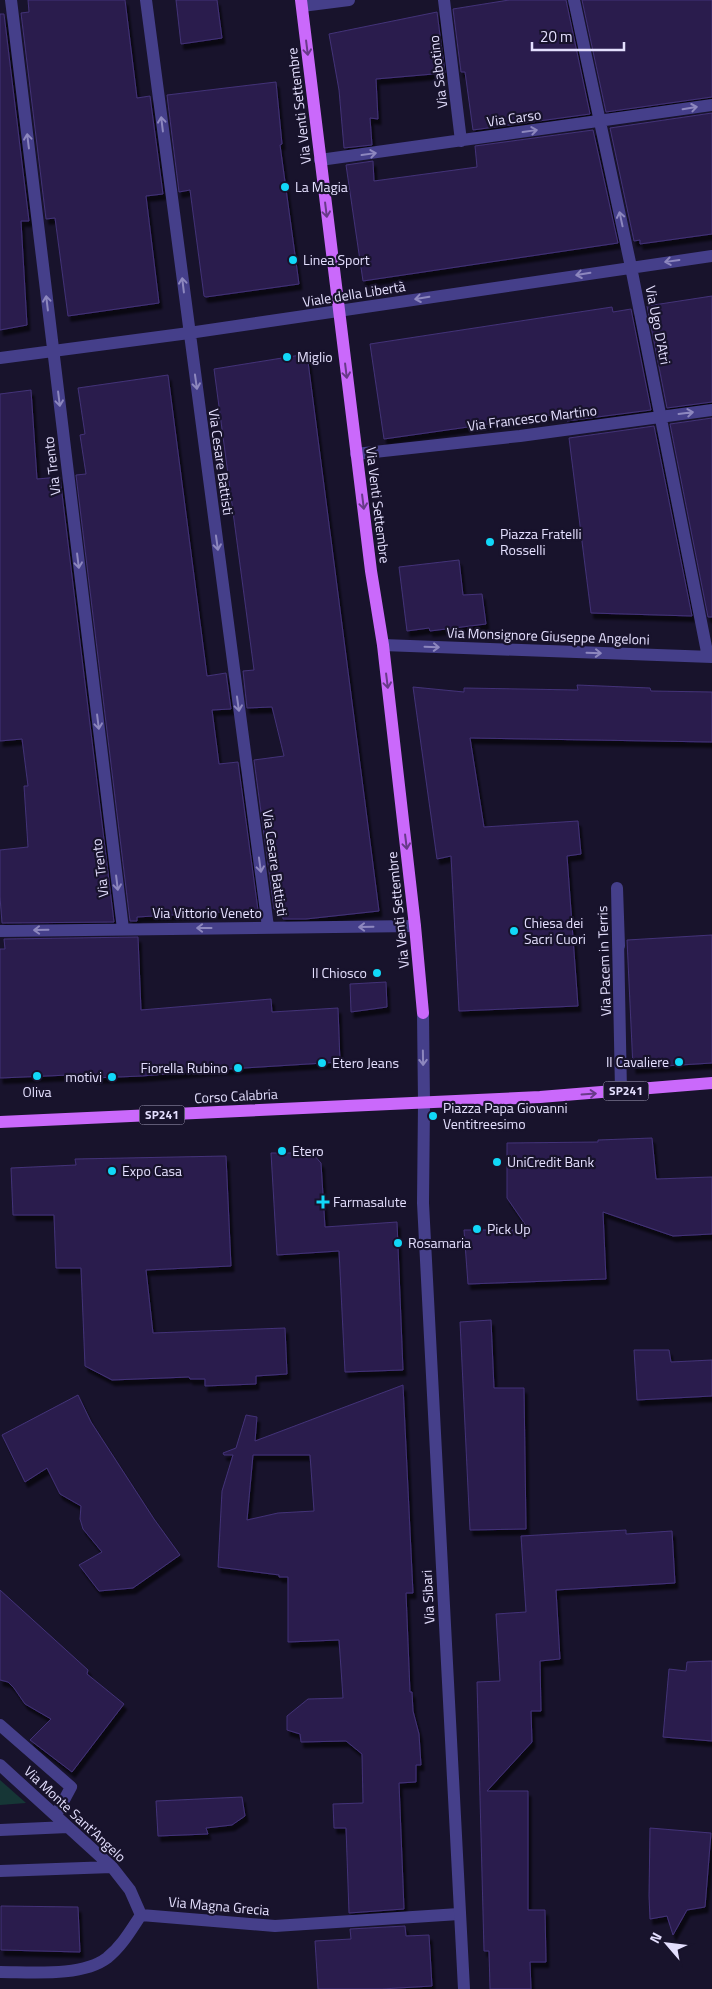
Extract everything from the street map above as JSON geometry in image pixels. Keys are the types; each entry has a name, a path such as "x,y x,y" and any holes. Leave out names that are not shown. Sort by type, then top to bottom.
{"main road":[{"name":"Via Venti Settembre","path":"302,3 356,454 371,571 383,645 415,926 422,1013"},
{"name":"SP241","path":"424,1103 540,1097 712,1083"},
{"name":"Corso Calabria","path":"0,1122 424,1103"}],"street":[{"name":"Via Trento","path":"11,0 123,928"},
{"name":"Via Cesare Battisti","path":"146,0 268,927"},
{"path":"302,3 349,0"},
{"name":"Via Sabotino","path":"444,0 461,141"},
{"name":"Via Ugo D'Atri","path":"574,0 631,267 710,657"},
{"name":"Via Carso","path":"320,160 600,122 712,104"},
{"name":"Viale della Libertà","path":"0,358 189,334 712,256"},
{"name":"Via Francesco Martino","path":"356,454 520,436 712,410"},
{"name":"Via Monsignore Giuseppe Angeloni","path":"383,645 710,657"},
{"name":"Via Pacem in Terris","path":"619,946 617,888 622,1091"},
{"name":"Via Vittorio Veneto","path":"0,931 123,928 415,926"},
{"path":"422,1013 424,1103"},
{"name":"Via Sibari","path":"424,1103 423,1203 464,1989"},
{"path":"0,1725 71,1787 56,1816"},
{"name":"Via Monte Sant'Angelo","path":"0,1765 112,1867 130,1890 141,1915"},
{"path":"0,1830 68,1827"},
{"path":"0,1871 112,1867"},
{"name":"Via Magna Grecia","path":"141,1915 276,1926 459,1914"},
{"path":"0,1972 56,1973 84,1968 106,1959 126,1939 141,1915"}],"green space":[{"path":"0,1780 26,1803 0,1805"}],"building":[{"path":"28,0 125,0 137,98 150,96 163,194 146,196 159,303 68,316 55,218 46,219 21,13 29,12"},
{"path":"176,0 217,0 222,38 181,44"},
{"path":"509,0 566,0 590,114 473,130 465,72 461,72 453,9"},
{"path":"582,0 712,0 712,97 606,112"},
{"path":"437,12 445,73 376,79 378,119 370,118 372,145 344,148 339,90 329,34"},
{"path":"0,14 4,14 29,221 21,221 27,325 0,330"},
{"path":"276,82 282,144 280,145 299,284 206,297 204,296 190,190 179,192 167,95"},
{"path":"712,113 712,234 640,244 640,240 634,241 610,128"},
{"path":"593,130 618,243 363,281 346,165 373,161 374,181 477,167 475,146"},
{"path":"712,296 712,402 667,408 647,306"},
{"path":"612,307 613,312 631,309 651,410 567,421 566,413 384,439 370,344"},
{"path":"307,354 379,911 306,919 283,919 282,909 274,909 254,760 284,756 272,707 247,708 243,671 254,670 214,369"},
{"path":"168,375 207,676 226,673 231,709 212,710 219,764 238,762 258,910 137,917 137,921 130,921 76,475 86,474 80,435 85,434 78,388"},
{"path":"31,390 37,479 60,477 114,922 2,923 0,850 28,847 24,786 28,786 22,739 0,741 0,394"},
{"path":"712,418 712,617 708,617 670,424"},
{"path":"654,426 692,616 591,613 569,438"},
{"path":"459,560 463,595 482,594 486,624 430,631 429,628 407,631 399,567"},
{"path":"577,685 650,688 651,691 712,692 712,742 470,738 484,827 578,821 581,854 567,856 578,1006 459,1011 451,856 437,859 413,687 464,692 464,688 578,690"},
{"path":"712,935 712,1063 633,1068 627,940"},
{"path":"138,937 141,1010 271,999 272,1012 338,1008 340,1062 142,1076 93,1078 93,1074 0,1078 0,949 5,949 4,939"},
{"path":"386,982 387,1007 351,1012 350,984"},
{"path":"652,1138 656,1179 712,1177 712,1234 673,1236 603,1212 606,1279 468,1284 464,1230 529,1230 507,1198 507,1143 598,1142 598,1140"},
{"path":"271,1153 312,1153 321,1163 325,1227 397,1222 403,1370 345,1372 339,1251 277,1255"},
{"path":"226,1156 231,1266 146,1270 153,1333 285,1328 287,1374 256,1376 256,1384 205,1386 205,1379 190,1379 189,1377 112,1380 85,1366 81,1268 56,1268 54,1215 13,1215 11,1168 76,1165 75,1159"},
{"path":"491,1320 494,1388 524,1388 526,1529 470,1530 460,1322"},
{"path":"634,1350 669,1350 671,1362 712,1360 712,1396 637,1400"},
{"path":"403,1385 413,1593 406,1593 410,1692 412,1692 413,1711 419,1734 421,1765 416,1765 416,1782 399,1783 404,1909 349,1913 346,1828 334,1828 333,1804 363,1803 362,1754 346,1741 301,1742 300,1734 287,1730 287,1716 308,1699 343,1698 339,1640 288,1642 288,1577 218,1567 222,1491 233,1455 224,1455 223,1453 236,1448 246,1415 257,1417 255,1441","holes":["253,1455 310,1455 314,1511 278,1513 247,1520"]},
{"path":"78,1395 91,1422 154,1519 180,1555 133,1588 99,1591 79,1565 102,1552 83,1529 80,1519 81,1506 60,1494 47,1468 25,1482 2,1435"},
{"path":"626,1530 626,1534 672,1531 675,1583 556,1590 560,1659 540,1661 541,1711 531,1711 532,1742 487,1791 528,1791 528,1910 545,1910 546,1962 530,1962 531,1989 490,1989 489,1951 484,1951 477,1682 500,1681 496,1614 526,1612 521,1536"},
{"path":"0,1590 88,1670 87,1674 124,1704 72,1772 30,1740 51,1719 25,1704 8,1682 0,1680"},
{"path":"712,1661 712,1741 663,1737 669,1669 686,1671 687,1662"},
{"path":"242,1797 245,1816 232,1825 206,1828 208,1834 158,1836 156,1801"},
{"path":"650,1828 711,1833 705,1907 687,1910 673,1935 667,1916 650,1919"},
{"path":"1,1906 78,1907 80,1952 1,1950"},
{"path":"405,1926 406,1936 429,1935 432,1986 382,1989 318,1989 315,1941 351,1939 350,1929"}],"place":[{"name":"La Magia","path":"285,187"},
{"name":"Linea Sport","path":"293,260"},
{"name":"Miglio","path":"287,357"},
{"name":"Piazza Fratelli Rosselli","path":"490,542"},
{"name":"Chiesa dei Sacri Cuori","path":"514,931"},
{"name":"Il Chiosco","path":"377,973"},
{"name":"Il Cavaliere","path":"679,1062"},
{"name":"Etero Jeans","path":"322,1063"},
{"name":"Fiorella Rubino","path":"238,1068"},
{"name":"Oliva","path":"37,1076"},
{"name":"motivi","path":"112,1077"},
{"name":"Piazza Papa Giovanni Ventitreesimo","path":"433,1116"},
{"name":"Etero","path":"282,1151"},
{"name":"UniCredit Bank","path":"497,1162"},
{"name":"Expo Casa","path":"112,1171"},
{"name":"Farmasalute","path":"323,1202"},
{"name":"Pick Up","path":"477,1229"},
{"name":"Rosamaria","path":"398,1243"}]}
